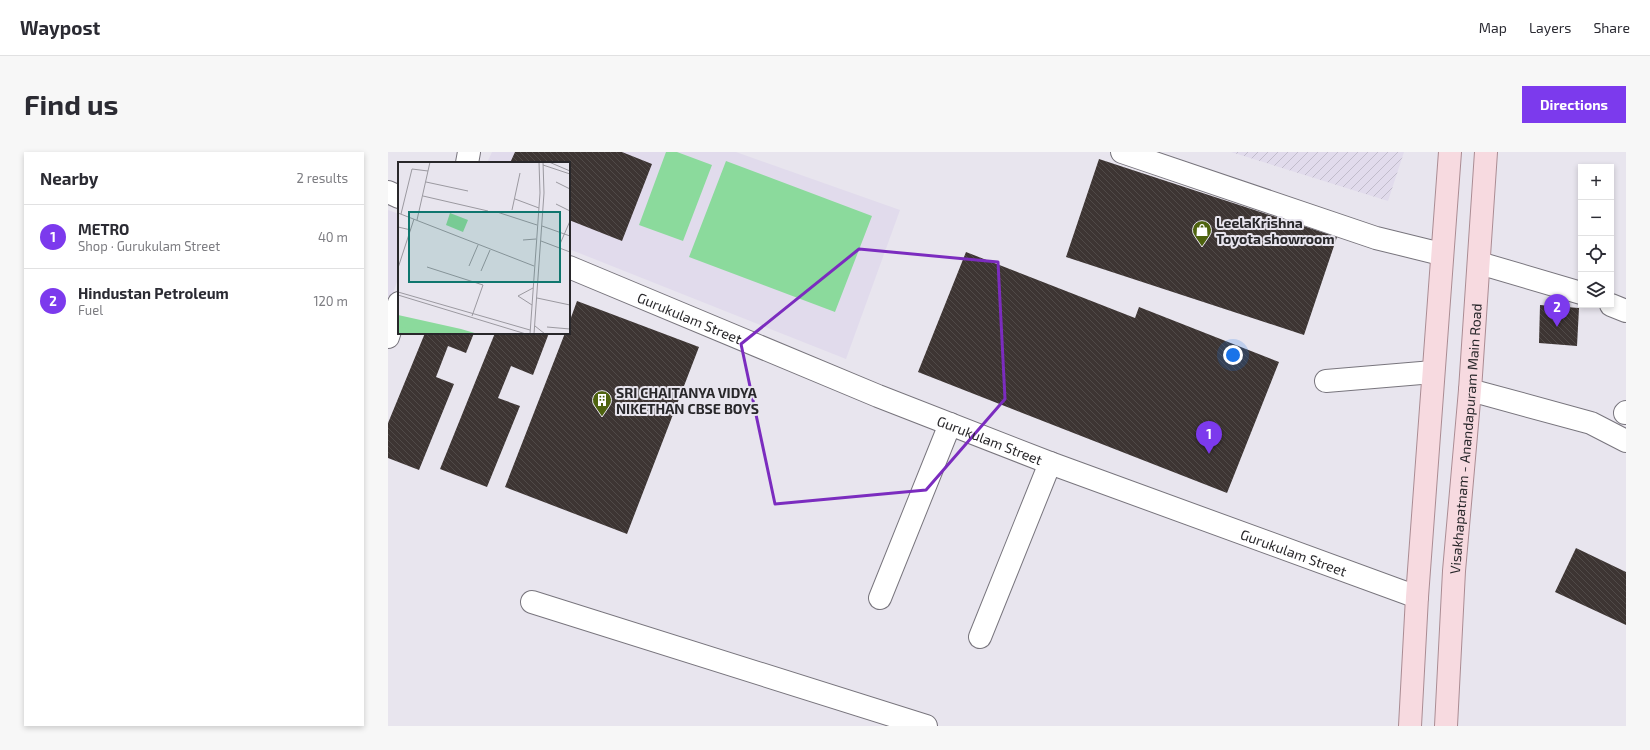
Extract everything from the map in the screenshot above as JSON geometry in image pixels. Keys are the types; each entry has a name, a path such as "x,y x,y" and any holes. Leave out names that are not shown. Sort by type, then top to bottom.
{"main road":[{"path":"1410,726 1417,597 1441,254 1450,152"},
{"name":"Visakhapatnam - Anandapuram Main Road","path":"1446,726 1454,572 1480,263 1486,152"}],"street":[{"path":"467,162 469,152"},
{"path":"1122,152 1376,238 1441,254"},
{"path":"388,192 398,197"},
{"path":"1480,263 1578,292"},
{"name":"Gurukulam Street","path":"570,267 870,392 1050,463 1417,597"},
{"path":"388,295 398,299"},
{"path":"388,337 398,306"},
{"path":"1614,306 1626,311"},
{"path":"1326,380 1433,372"},
{"path":"1470,390 1591,423 1626,441"},
{"path":"880,598 950,424"},
{"path":"980,637 1050,463"},
{"path":"532,602 926,726"}],"highlighted area":[{"path":"859,249 998,262 1005,399 926,490 775,504 741,344"}],"shaded area":[{"path":"492,152 736,152 900,210 846,359 570,249 570,162 487,162"},
{"path":"1231,152 1404,152 1388,201"},
{"path":"388,210 398,214 398,279 388,308"}],"green space":[{"path":"666,152 677,152 712,165 683,241 639,225"},
{"path":"726,161 872,216 835,312 689,257"}],"building":[{"path":"515,152 622,152 652,164 622,241 570,220 570,162 510,162"},
{"name":"LeelaKrishna Toyota showroom","path":"1099,159 1337,237 1304,335 1066,257"},
{"path":"966,252 1135,318 1139,307 1279,362 1227,493 918,372"},
{"name":"SRI CHAITANYA VIDYA NIKETHAN CBSE BOYS","path":"577,301 699,347 627,534 505,487 565,334 570,334 570,320"},
{"path":"1540,305 1579,308 1577,346 1539,343"},
{"path":"425,334 474,334 466,353 448,346 436,377 454,384 419,470 388,458 388,423"},
{"path":"495,334 549,334 533,375 511,366 498,398 520,406 487,487 440,469"},
{"path":"1576,548 1626,572 1626,625 1555,592"}],"place":[{"name":"LeelaKrishna Toyota showroom","path":"1202,247"},
{"name":"Hindustan Petroleum","path":"1557,327"},
{"name":"SRI CHAITANYA VIDYA NIKETHAN CBSE BOYS","path":"602,417"},
{"name":"METRO","path":"1209,454"}]}
